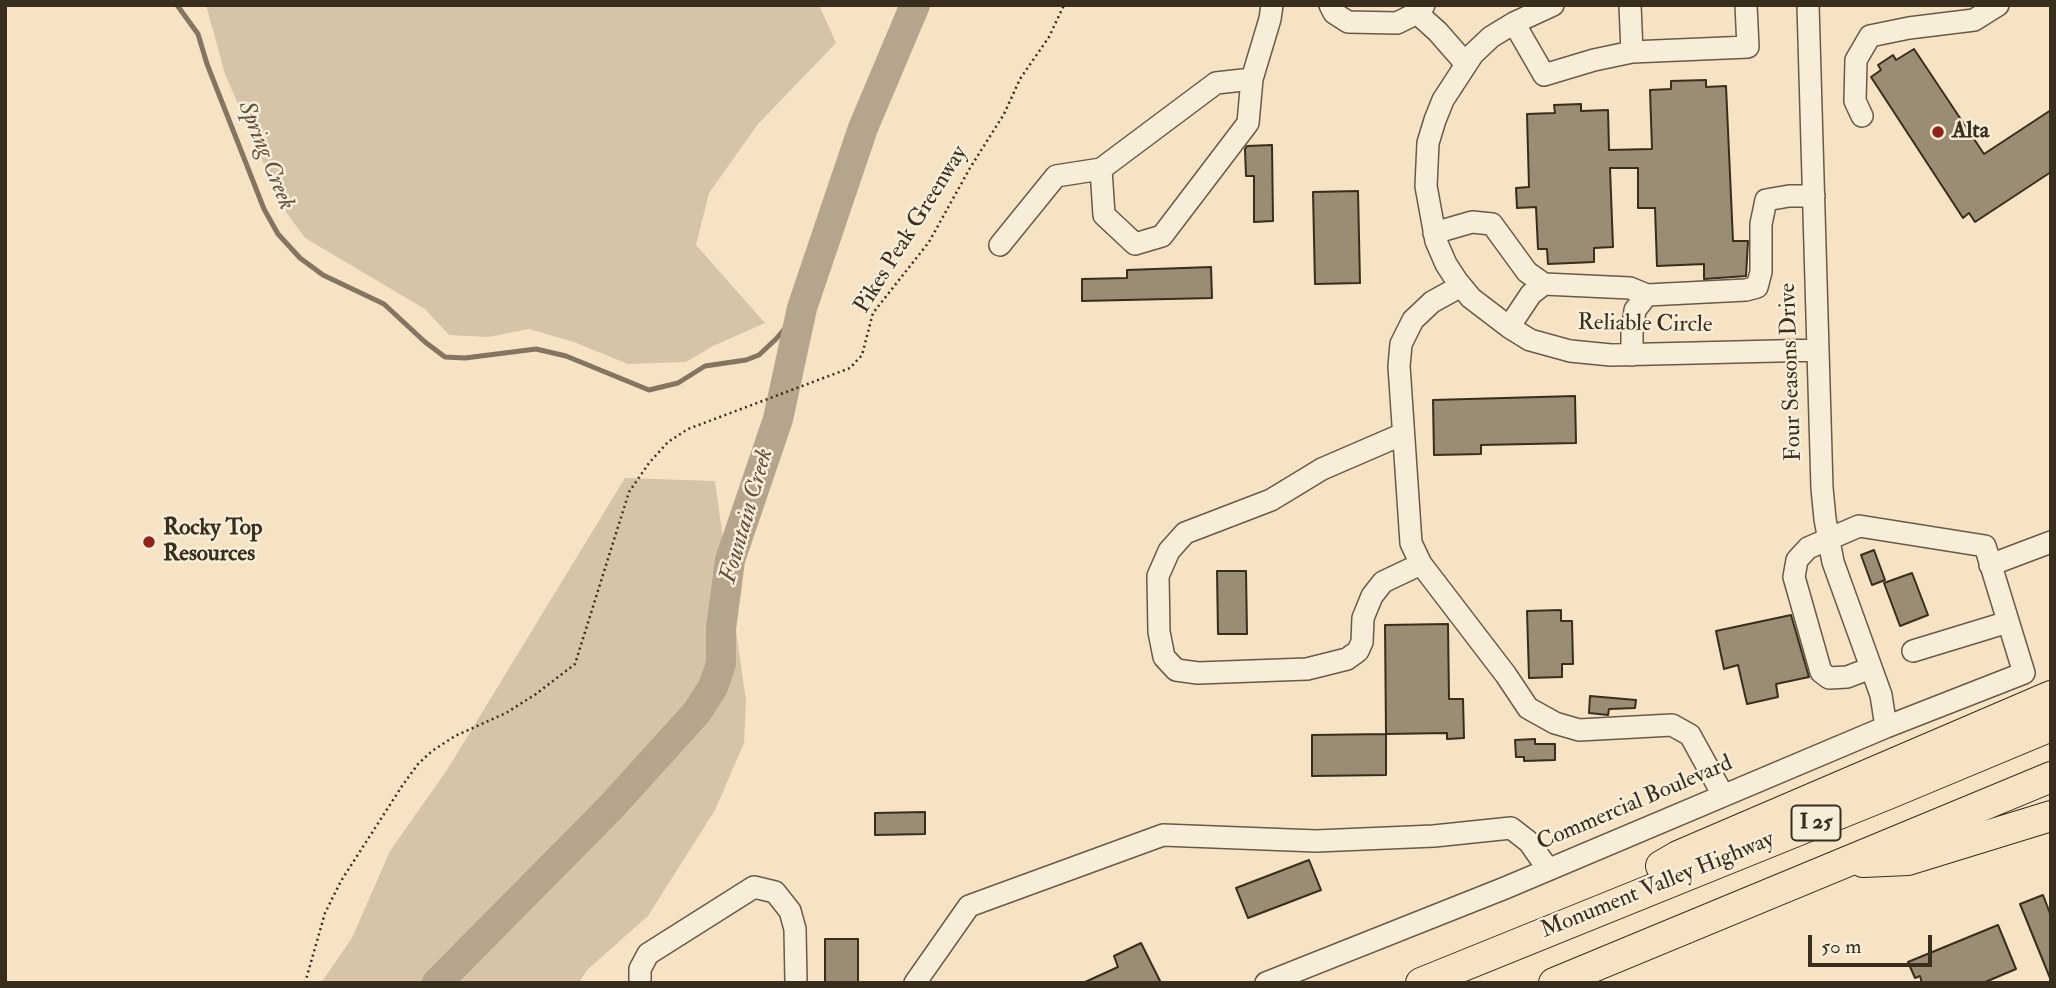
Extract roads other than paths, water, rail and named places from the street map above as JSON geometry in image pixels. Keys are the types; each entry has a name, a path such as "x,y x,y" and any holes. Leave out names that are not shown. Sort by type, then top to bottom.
{"highway":[{"path":"1580,916 1678,856 2051,696"},
{"name":"Monument Valley Highway","path":"1421,983 2051,726"},
{"name":"I 25","path":"1554,983 2051,777"},
{"path":"1842,863 1908,860 2051,816"}],"street":[{"path":"1101,169 1104,215 1135,244 1162,236 1248,124 1252,79 1272,5"},
{"path":"1329,5 1334,13 1348,22 1396,23 1420,9 1466,64"},
{"name":"Reliable Circle","path":"1553,5 1491,37 1466,64 1443,100 1428,144 1426,186 1434,233 1446,264 1461,286 1479,306 1530,340 1588,354 1818,350"},
{"path":"1630,5 1632,52"},
{"path":"1514,23 1544,75 1632,52 1748,47 1746,5"},
{"name":"Four Seasons Drive","path":"1808,5 1822,488 1833,562 1881,695 1886,727"},
{"path":"1862,116 1855,101 1856,60 1870,36 1974,20 1998,5"},
{"path":"1000,245 1056,176 1101,169 1216,83 1252,79"},
{"path":"1434,233 1472,222 1492,224 1527,272 1544,284 1630,288 1647,295 1746,290 1757,287 1761,272 1761,224 1766,200 1789,196 1814,197"},
{"path":"1509,327 1531,295 1544,284"},
{"path":"1461,286 1432,302 1413,320 1401,344 1399,366 1410,544 1421,564 1528,708 1555,723 1579,730 1672,725 1690,735 1723,795"},
{"path":"1632,355 1635,310 1647,295"},
{"path":"1403,433 1322,469 1271,500 1185,533 1169,551 1158,576 1159,632 1164,657 1176,670 1198,673 1307,668 1347,659 1358,652 1362,642 1363,618 1377,589 1383,582 1421,564"},
{"path":"1871,668 1847,677 1829,678 1821,672 1794,577 1797,560 1808,548 1859,526 1985,546 2008,622 1913,651"},
{"path":"1990,565 2051,542"},
{"name":"Commercial Boulevard","path":"1266,983 1548,869 1886,727 2024,673 2008,622"},
{"path":"915,983 969,906 1163,835 1316,841 1434,836 1511,828 1529,842 1548,869"},
{"path":"640,983 640,969 648,954 754,887 775,892 790,911 795,929 796,983"}],"waterway":[{"name":"Spring Creek","path":"177,5 198,34 207,64 264,209 278,234 300,258 323,275 384,304 445,357 465,358 536,349 566,356 649,390 678,383 705,366 746,360 759,355 802,308"},
{"name":"Fountain Creek","path":"437,983 612,806 697,712 713,687 721,664 721,629 730,560 778,419 802,308 863,128 915,5"}],"place":[{"name":"Alta","path":"1938,132"},
{"name":"Rocky Top Resources","path":"149,542"}]}
